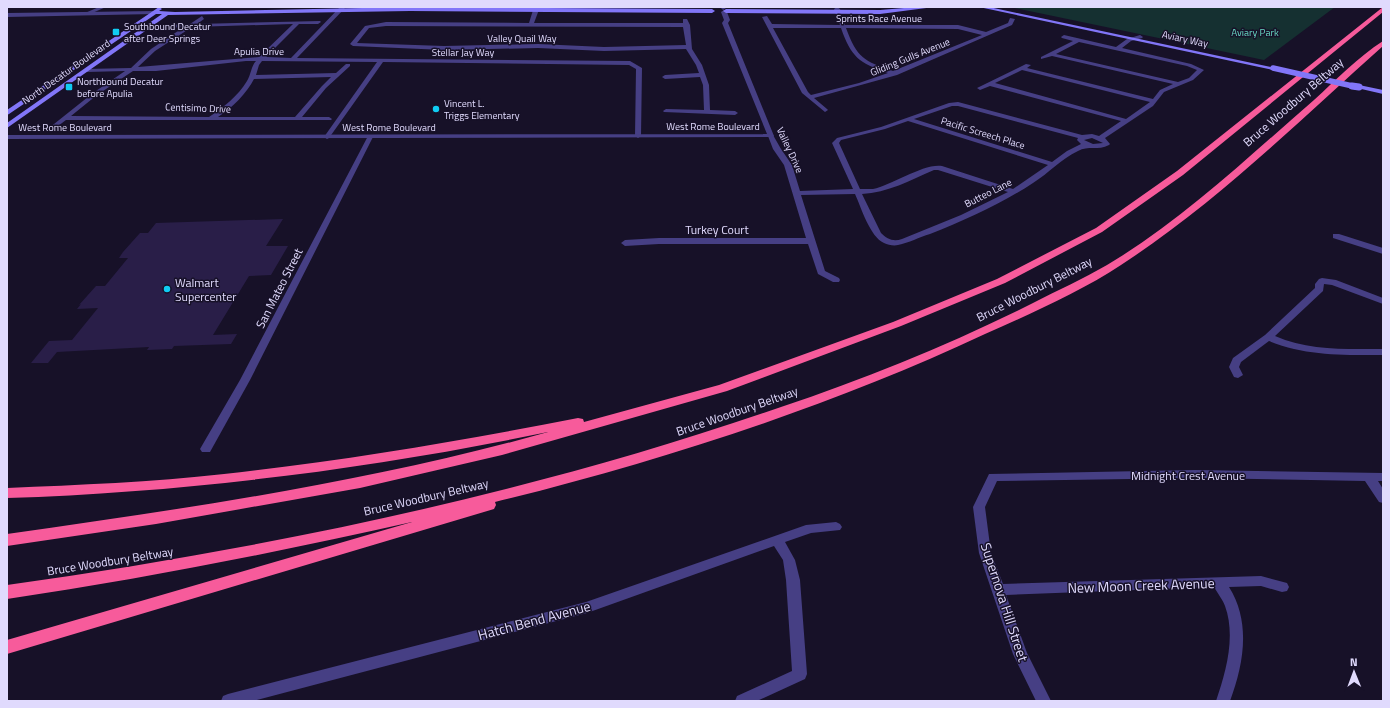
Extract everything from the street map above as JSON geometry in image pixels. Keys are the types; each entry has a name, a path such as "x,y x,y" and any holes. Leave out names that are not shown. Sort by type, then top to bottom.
{"highway":[{"name":"Bruce Woodbury Beltway","path":"7,540 156,518 360,483 502,450 659,408 723,388 897,324 1001,281 1099,230 1180,173 1383,9"},
{"name":"Bruce Woodbury Beltway","path":"7,592 168,567 283,545 393,521 536,486 673,449 756,422 864,382 950,347 1015,317 1110,267 1146,244 1185,216 1383,43"},
{"path":"7,493 187,483 335,466 518,435 723,388"},
{"path":"7,647 360,544 615,464"}],"main road":[{"name":"North Decatur Boulevard","path":"7,113 161,7"},
{"name":"North Decatur Boulevard","path":"7,126 175,7"},
{"path":"341,9 390,7"},
{"path":"503,7 537,8"},
{"path":"838,10 912,7"},
{"path":"154,12 537,8 838,10 893,12 931,7"},
{"name":"Aviary Way","path":"982,7 1138,38"},
{"name":"Aviary Way","path":"998,7 1383,90"}],"street":[{"path":"88,13 96,7"},
{"path":"88,13 103,7"},
{"path":"537,8 531,24 687,25"},
{"path":"292,60 341,9"},
{"name":"Valley Drive","path":"715,9 726,23 777,149 788,165 810,241 821,272 836,280"},
{"name":"Valley Drive","path":"724,9 727,20 726,23"},
{"path":"838,10 852,49 856,55 870,65 894,74"},
{"path":"7,15 154,12"},
{"path":"765,17 809,97 825,110"},
{"path":"52,128 95,94 130,71 153,50 186,27 202,18"},
{"path":"685,18 689,47 703,76 707,90 707,113"},
{"name":"Gliding Gulls Avenue","path":"809,97 851,88 894,74 1010,24 1012,20"},
{"path":"167,26 318,22"},
{"path":"210,119 223,111 249,84 254,67 297,23"},
{"name":"Valley Quail Way","path":"531,24 467,25 417,23 368,26 354,42 355,44 444,48 538,46 604,48 689,47"},
{"name":"Sprints Race Avenue","path":"770,26 844,26 912,29 958,27 986,34"},
{"path":"858,191 838,150 835,143 836,140 910,120 951,104 958,104 1083,141 1089,136 1100,138 1128,121 1154,101 1162,91 1191,78 1201,70 1189,65 1064,37"},
{"path":"1117,49 1129,40 1138,38 1138,42 1126,51"},
{"path":"1042,58 1079,40"},
{"path":"1051,54 1179,84"},
{"name":"Apulia Drive","path":"85,71 164,71 236,62 292,60"},
{"name":"Stellar Jay Way","path":"292,60 611,62 634,64 639,68 638,136"},
{"path":"328,137 381,61"},
{"path":"980,88 1031,64"},
{"path":"297,119 324,87 348,65"},
{"path":"1022,68 1154,101"},
{"path":"252,77 337,75"},
{"path":"665,77 703,76"},
{"path":"990,84 1128,121"},
{"path":"666,111 735,113"},
{"name":"Centisimo Drive","path":"65,118 329,120"},
{"name":"Pacific Screech Place","path":"910,120 1052,164"},
{"name":"West Rome Boulevard","path":"7,138 772,136"},
{"name":"San Mateo Street","path":"206,449 245,380 370,137"},
{"name":"Butteo Lane","path":"858,191 877,233 885,240 891,242 906,240 938,228 1012,192 1033,180 1083,141"},
{"path":"797,193 881,189 929,170 939,168 946,169 1012,192"},
{"path":"1336,236 1383,251"},
{"name":"Turkey Court","path":"624,243 659,241 810,241"},
{"path":"1238,375 1234,367 1237,360 1268,337 1320,289 1319,284 1322,281 1343,285 1383,301"},
{"path":"1268,337 1292,348 1310,350 1383,352"},
{"name":"Midnight Crest Avenue","path":"993,477 1195,474 1383,477"},
{"name":"Supernova Hill Street","path":"993,477 979,507 985,553 1020,654 1044,701"},
{"path":"1369,477 1383,499"},
{"name":"Hatch Bend Avenue","path":"228,701 587,607 810,528 836,527"},
{"path":"742,701 800,674 793,580 789,560 777,539"},
{"path":"1218,582 1230,602 1236,624 1232,675 1223,701"},
{"name":"New Moon Creek Avenue","path":"999,590 1218,582 1261,582 1282,587"}],"green space":[{"name":"Aviary Park","path":"1010,7 1335,7 1264,60"}],"building":[{"name":"Walmart Supercenter","path":"283,219 266,246 288,246 271,275 249,276 213,335 237,334 231,344 174,346 172,349 147,350 149,347 57,352 48,363 31,363 49,341 72,340 98,308 77,309 81,304 79,305 96,286 105,286 128,258 119,258 123,252 140,233 148,233 156,223"}],"place":[{"name":"Southbound Decatur after Deer Springs","path":"116,32"},
{"name":"Northbound Decatur before Apulia","path":"69,87"},
{"name":"Vincent L. Triggs Elementary","path":"436,109"},
{"name":"Walmart Supercenter","path":"167,289"}]}
